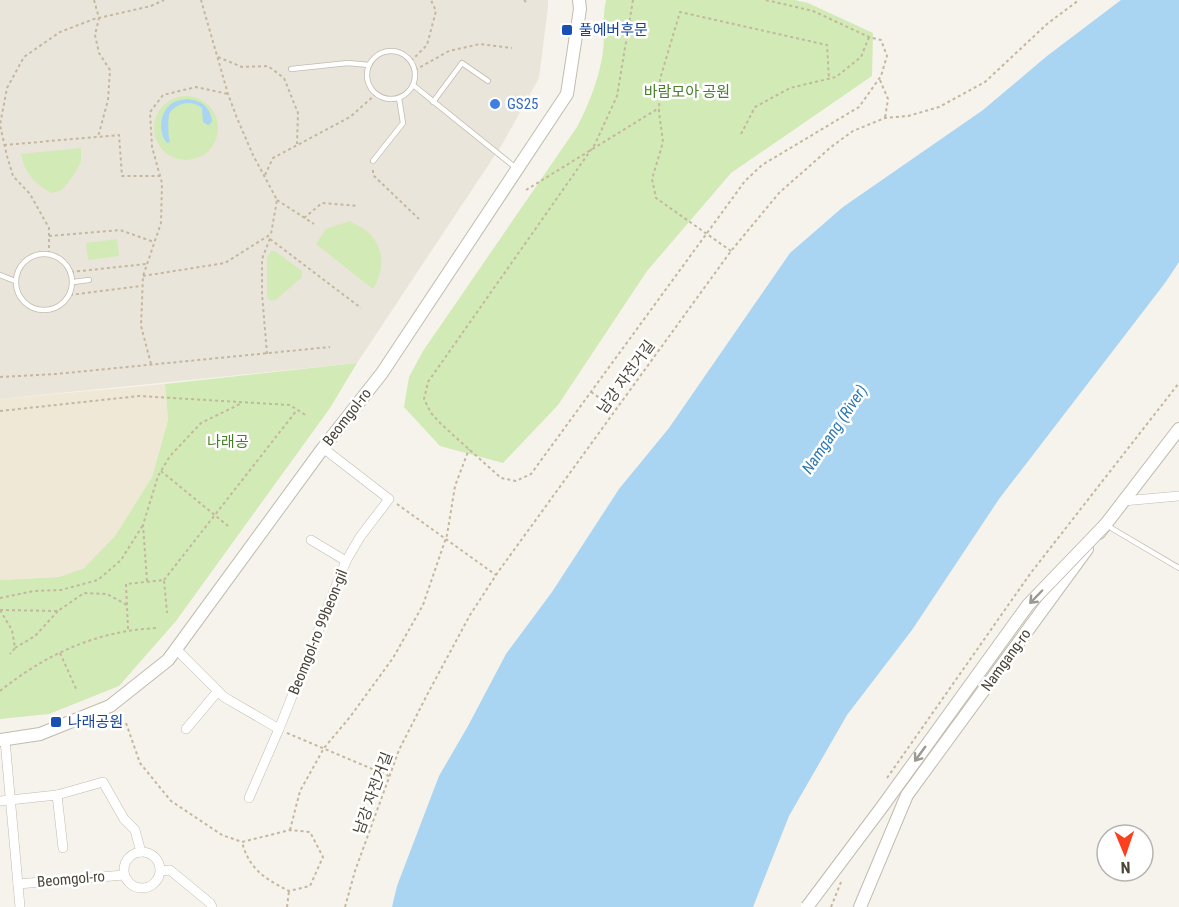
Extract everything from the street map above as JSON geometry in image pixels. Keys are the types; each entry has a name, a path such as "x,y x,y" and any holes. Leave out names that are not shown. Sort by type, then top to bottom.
{"street":[{"name":"Beomgol-ro","path":"20,907 11,800 2,740 40,734 110,706 168,660 177,649 323,448 382,373 567,94 580,9 579,0"},
{"name":"Namgang-ro","path":"861,907 907,795 1105,525 1179,429"},
{"path":"323,448 389,499"},
{"path":"1123,501 1179,496"},
{"name":"Beomgol-ro 99beon-gil","path":"249,798 346,561 360,537 389,499"},
{"path":"807,907 889,798 1028,605 1105,525"},
{"path":"311,540 346,561"},
{"path":"177,649 224,697 279,729"},
{"path":"186,729 218,691"},
{"path":"0,801 57,795 103,782 124,819 135,830 141,852 157,860 160,872 170,870 212,907"},
{"path":"57,795 63,848"},
{"name":"Beomgol-ro","path":"141,852 126,862 124,875 130,884 147,888 156,882 160,872"},
{"name":"Beomgol-ro","path":"18,884 124,875"}],"lane":[{"path":"386,51 401,53 411,61 415,70 410,91 399,98 391,99 376,94 368,81 369,65 373,59 386,51"},
{"path":"291,69 348,63 369,65"},
{"path":"433,102 462,63 488,81"},
{"path":"413,85 518,170"},
{"path":"373,161 404,123 399,98"},
{"path":"50,254 66,264 71,272 73,282 70,295 61,306 53,310 34,309 20,298 15,281 23,263 30,257 50,254"},
{"path":"1,277 15,281"},
{"path":"73,282 89,280"},
{"path":"1105,525 1179,568"}],"path":[{"path":"94,0 99,18 95,35 99,52 110,70 108,100 98,137"},
{"path":"50,254 49,228 30,194 13,176 4,145 0,125 7,88 24,57 60,32 99,18 151,6 164,0"},
{"path":"201,0 228,93 245,137 265,177 277,200 314,224"},
{"path":"411,61 427,45 436,11 431,0"},
{"path":"524,0 528,4"},
{"path":"633,0 617,96 595,144 429,382 424,399 431,413 501,478 516,481 531,474 745,181 762,165 859,107 879,79 887,56 881,40 869,37 813,11 766,0"},
{"name":"남강 자전거길","path":"345,907 355,871 389,777 427,695 470,615 496,575 731,251 779,193 831,147 853,132 885,118 908,116 939,107 985,82 1047,24 1078,0"},
{"path":"731,251 656,198 652,179 663,142 659,108 660,79 680,12 827,45 829,79"},
{"path":"741,134 755,107 790,88 836,77 861,57 869,37"},
{"path":"415,70 449,51 480,44 512,48"},
{"path":"218,57 242,67 268,66 284,78 298,113 297,144"},
{"path":"879,79 888,99 885,118"},
{"path":"151,364 141,326 142,286 143,276 161,223 162,183 152,147 150,112 163,95 196,87 228,93"},
{"path":"265,177 273,158 350,117 376,94"},
{"path":"526,190 659,108"},
{"path":"4,145 119,135 122,176 160,176"},
{"path":"373,161 373,176 419,219"},
{"path":"267,354 261,294 262,259 270,239 277,200"},
{"path":"304,218 322,203 358,206"},
{"path":"49,236 120,230 154,242"},
{"path":"143,276 225,263 271,234"},
{"path":"270,239 360,308"},
{"path":"71,272 147,264"},
{"path":"70,295 142,286"},
{"path":"0,377 56,374 330,346"},
{"path":"591,392 616,409"},
{"path":"0,411 139,396 290,405 307,416"},
{"path":"0,598 34,591 62,590 98,579 122,560 143,525 161,471 170,456 201,423 243,403"},
{"path":"167,613 164,580 297,410"},
{"path":"290,830 300,791 324,748 393,658 423,605 446,540 455,486 469,449"},
{"path":"161,471 228,526"},
{"path":"389,499 496,575"},
{"path":"143,525 147,581"},
{"path":"128,629 126,584 164,580"},
{"path":"9,654 35,636 58,611 84,593 107,594 127,605"},
{"path":"0,610 58,611"},
{"path":"0,610 12,630 15,648"},
{"path":"0,691 24,672 79,643 128,629 156,628"},
{"path":"60,653 77,691"},
{"path":"126,723 140,763 171,801 222,835 242,842 290,830 310,832 323,857 310,886 289,891 264,879 246,856 242,842"},
{"path":"279,729 389,777"},
{"path":"287,907 289,891"}],"shaded area":[{"path":"0,0 548,0 548,7 539,78 503,143 357,363 0,399"},
{"path":"165,384 168,420 152,477 115,536 84,568 59,577 0,580 0,399"}],"green space":[{"name":"바람모아 공원","path":"606,0 795,0 808,3 873,33 872,76 731,173 647,271 558,405 503,463 440,446 404,407 409,377 423,351 577,127 599,72 604,45"},
{"path":"186,96 209,105 218,128 209,151 186,160 163,151 154,128 163,105"},
{"path":"81,148 81,162 73,176 62,190 52,193 31,177 21,154"},
{"path":"350,221 369,233 379,248 381,268 373,289 316,244 326,229"},
{"path":"117,239 119,256 88,260 86,243"},
{"path":"271,251 275,251 302,271 302,277 277,299 271,301 267,298 267,258"},
{"name":"나래공","path":"357,363 330,408 176,621 119,686 49,714 0,719 0,580 59,577 84,568 115,536 152,477 168,420 165,384"}],"water":[{"name":"Namgang (River)","path":"1121,0 1179,0 1179,262 999,499 912,630 847,715 789,816 753,907 392,907 397,886 439,776 506,654 552,592 619,489 669,428 790,253 843,207 983,110 1047,56"},
{"path":"187,99 204,105 210,112 212,122 208,125 203,122 202,108 198,105 189,103 180,105 169,114 170,142 167,143 161,130 163,114 173,103"}],"place":[{"name":"풀에버후문","path":"567,30"},
{"name":"GS25","path":"495,104"},
{"name":"나래공원","path":"56,722"}]}
